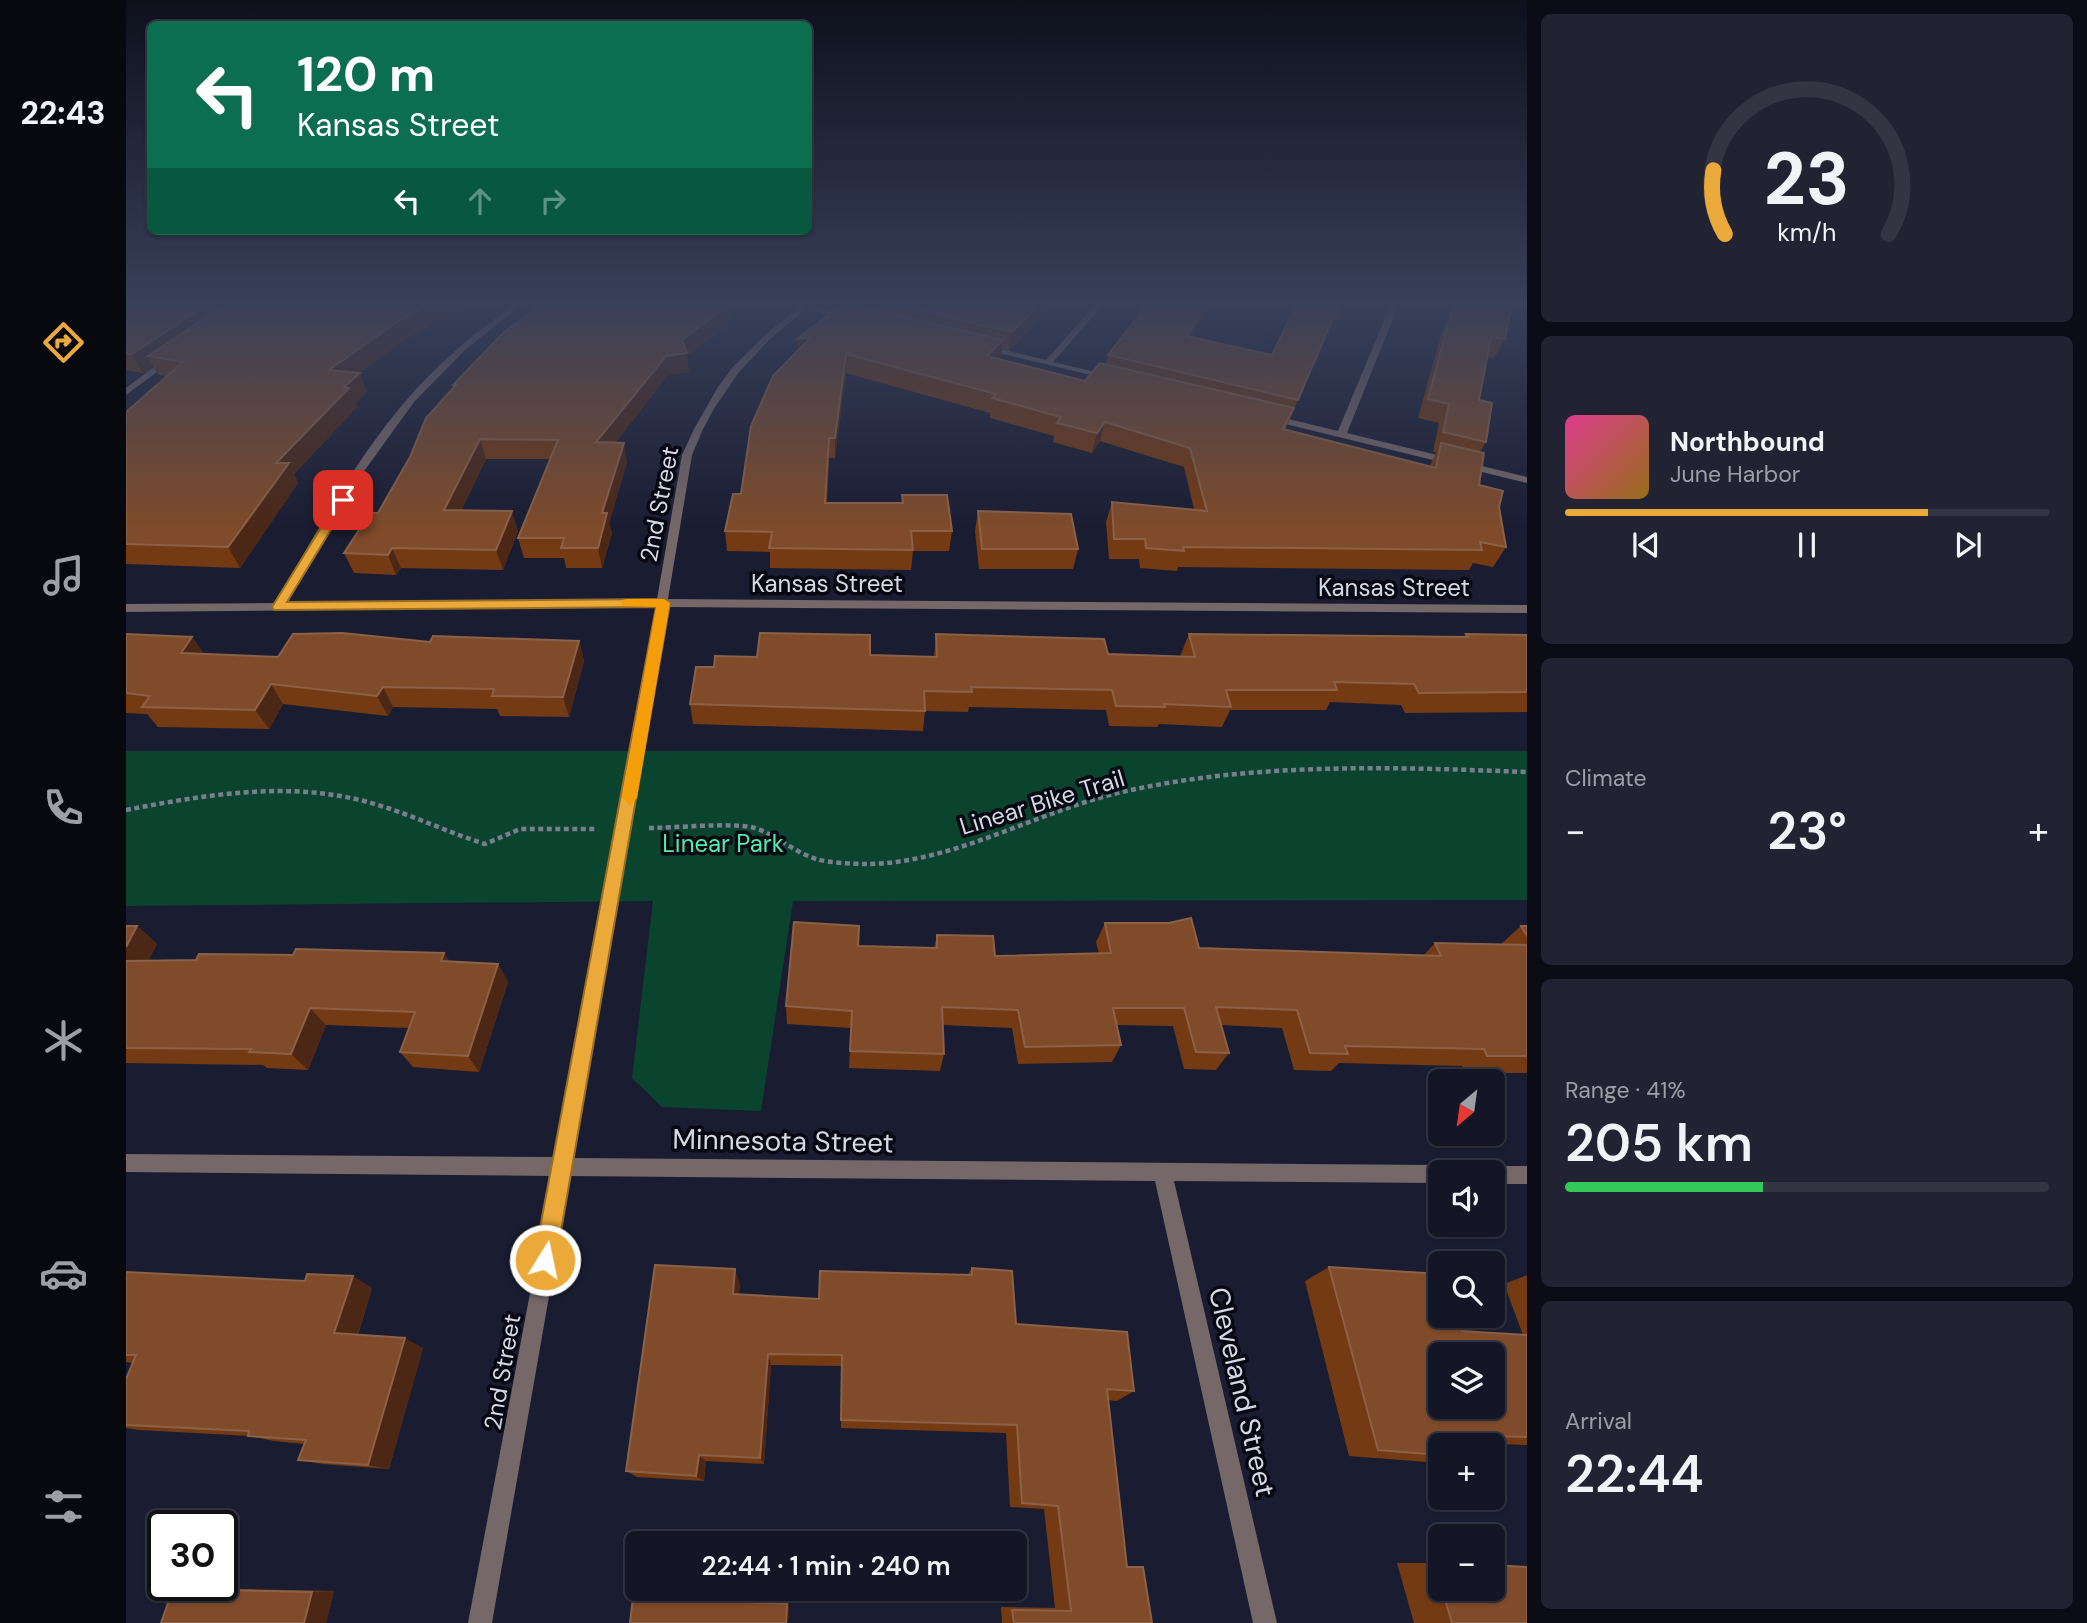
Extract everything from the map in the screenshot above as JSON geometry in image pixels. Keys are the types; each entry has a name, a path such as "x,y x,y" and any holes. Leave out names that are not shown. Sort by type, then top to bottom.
{"street":[{"path":"126,392 142,380"},
{"path":"278,607 379,441 430,380"},
{"name":"2nd Street","path":"480,1623 664,603 688,455 705,412 726,380"},
{"path":"1341,436 1364,380"},
{"path":"1261,416 1527,480"},
{"name":"Kansas Street","path":"126,608 664,603 1527,609"},
{"name":"Minnesota Street","path":"126,1163 1163,1174 1428,1174"},
{"name":"Cleveland Street","path":"1163,1174 1265,1623"},
{"path":"1505,1175 1527,1175"}],"path":[{"name":"Linear Bike Trail","path":"659,828 752,827 816,859 868,864 905,860 977,841 1040,816 1122,792 1199,780 1321,769 1399,767 1527,772"},
{"path":"126,810 199,796 267,792 326,794 365,801 485,845 520,829 585,829"}],"green space":[{"name":"Linear Park","path":"126,751 1527,751 1527,900 793,901 761,1111 662,1107 632,1078 653,901 126,906"}],"building":[{"path":"163,380 352,380 344,387 349,388 276,463 289,463 228,547 126,544 126,412"},
{"path":"458,380 647,380 596,442 624,443 602,513 607,513 598,548 561,548 564,538 518,538 558,440 480,439 444,510 512,511 496,550 392,548 388,555 344,553 370,513 378,513 410,457 426,418 456,385 453,385"},
{"path":"771,380 843,380 835,438 829,438 825,503 903,503 902,495 947,495 952,531 911,531 913,550 769,548 772,532 725,531 733,494 741,494 751,426"},
{"path":"943,380 1172,380 1294,408 1283,429 1436,468 1441,443 1484,453 1479,485 1503,491 1499,507 1506,547 1480,542 1482,550 1183,547 1184,551 1146,548 1145,539 1114,539 1112,502 1207,511 1190,448 1105,422 1097,433 1057,423 1061,417 992,398 996,394"},
{"path":"1212,380 1307,380 1298,400"},
{"path":"1433,380 1483,380 1479,400 1492,403 1486,442 1443,432 1449,404 1428,399"},
{"path":"978,511 1071,514 1078,549 982,549"},
{"path":"342,633 430,642 433,636 579,641 563,697 492,696 494,689 383,687 377,696 271,684 255,710 142,707 150,696 126,693 126,634 192,637 181,653 278,657 293,634"},
{"path":"760,633 870,635 870,655 937,657 936,634 1104,639 1108,654 1195,657 1189,634 1468,637 1466,634 1527,635 1527,692 1419,693 1414,684 1334,682 1337,690 1226,690 1231,707 1164,704 1165,707 1116,706 1112,690 971,687 972,692 924,691 925,711 690,704 696,667 714,667 715,656 757,657"},
{"path":"1191,918 1199,948 1441,956 1435,943 1527,945 1527,1056 1487,1056 1484,1049 1345,1046 1348,1054 1310,1053 1297,1010 1216,1007 1229,1053 1196,1052 1184,1008 1113,1008 1121,1045 1025,1047 1018,1010 942,1007 944,1054 850,1051 852,1011 786,1006 794,922 859,926 858,946 937,948 937,935 993,936 995,956 1111,953 1105,923 1169,923"},
{"path":"126,926 137,926 126,947"},
{"path":"296,949 444,953 441,961 498,964 468,1056 400,1052 415,1012 310,1008 291,1054 249,1052 251,1049 126,1048 126,961 196,960 199,954 293,955"},
{"path":"655,1265 735,1269 733,1294 819,1299 820,1271 972,1275 972,1268 1012,1271 1016,1324 1127,1332 1134,1391 1107,1389 1127,1567 1143,1567 1152,1623 1014,1623 1012,1610 1071,1611 1058,1506 1022,1503 1017,1425 841,1420 842,1355 768,1354 760,1458 699,1455 696,1476 626,1471"},
{"path":"1329,1267 1428,1273 1428,1328 1461,1328 1462,1331 1527,1335 1527,1437 1505,1436 1505,1433 1428,1433 1428,1454 1378,1450"},
{"path":"126,1272 305,1281 307,1274 353,1276 334,1333 405,1338 368,1465 298,1460 306,1440 248,1436 249,1431 126,1425 126,1379 136,1355 126,1355"},
{"path":"1505,1566 1527,1567 1527,1623 1452,1623 1446,1601 1505,1601"},
{"path":"238,1590 312,1592 304,1623 161,1623 169,1601 238,1601"},
{"path":"633,1601 787,1604 786,1623 630,1623"}],"slow traffic":[{"path":"627,603 664,603 630,798"}],"route":[{"path":"343,500 278,607 664,603 545,1260"}]}
